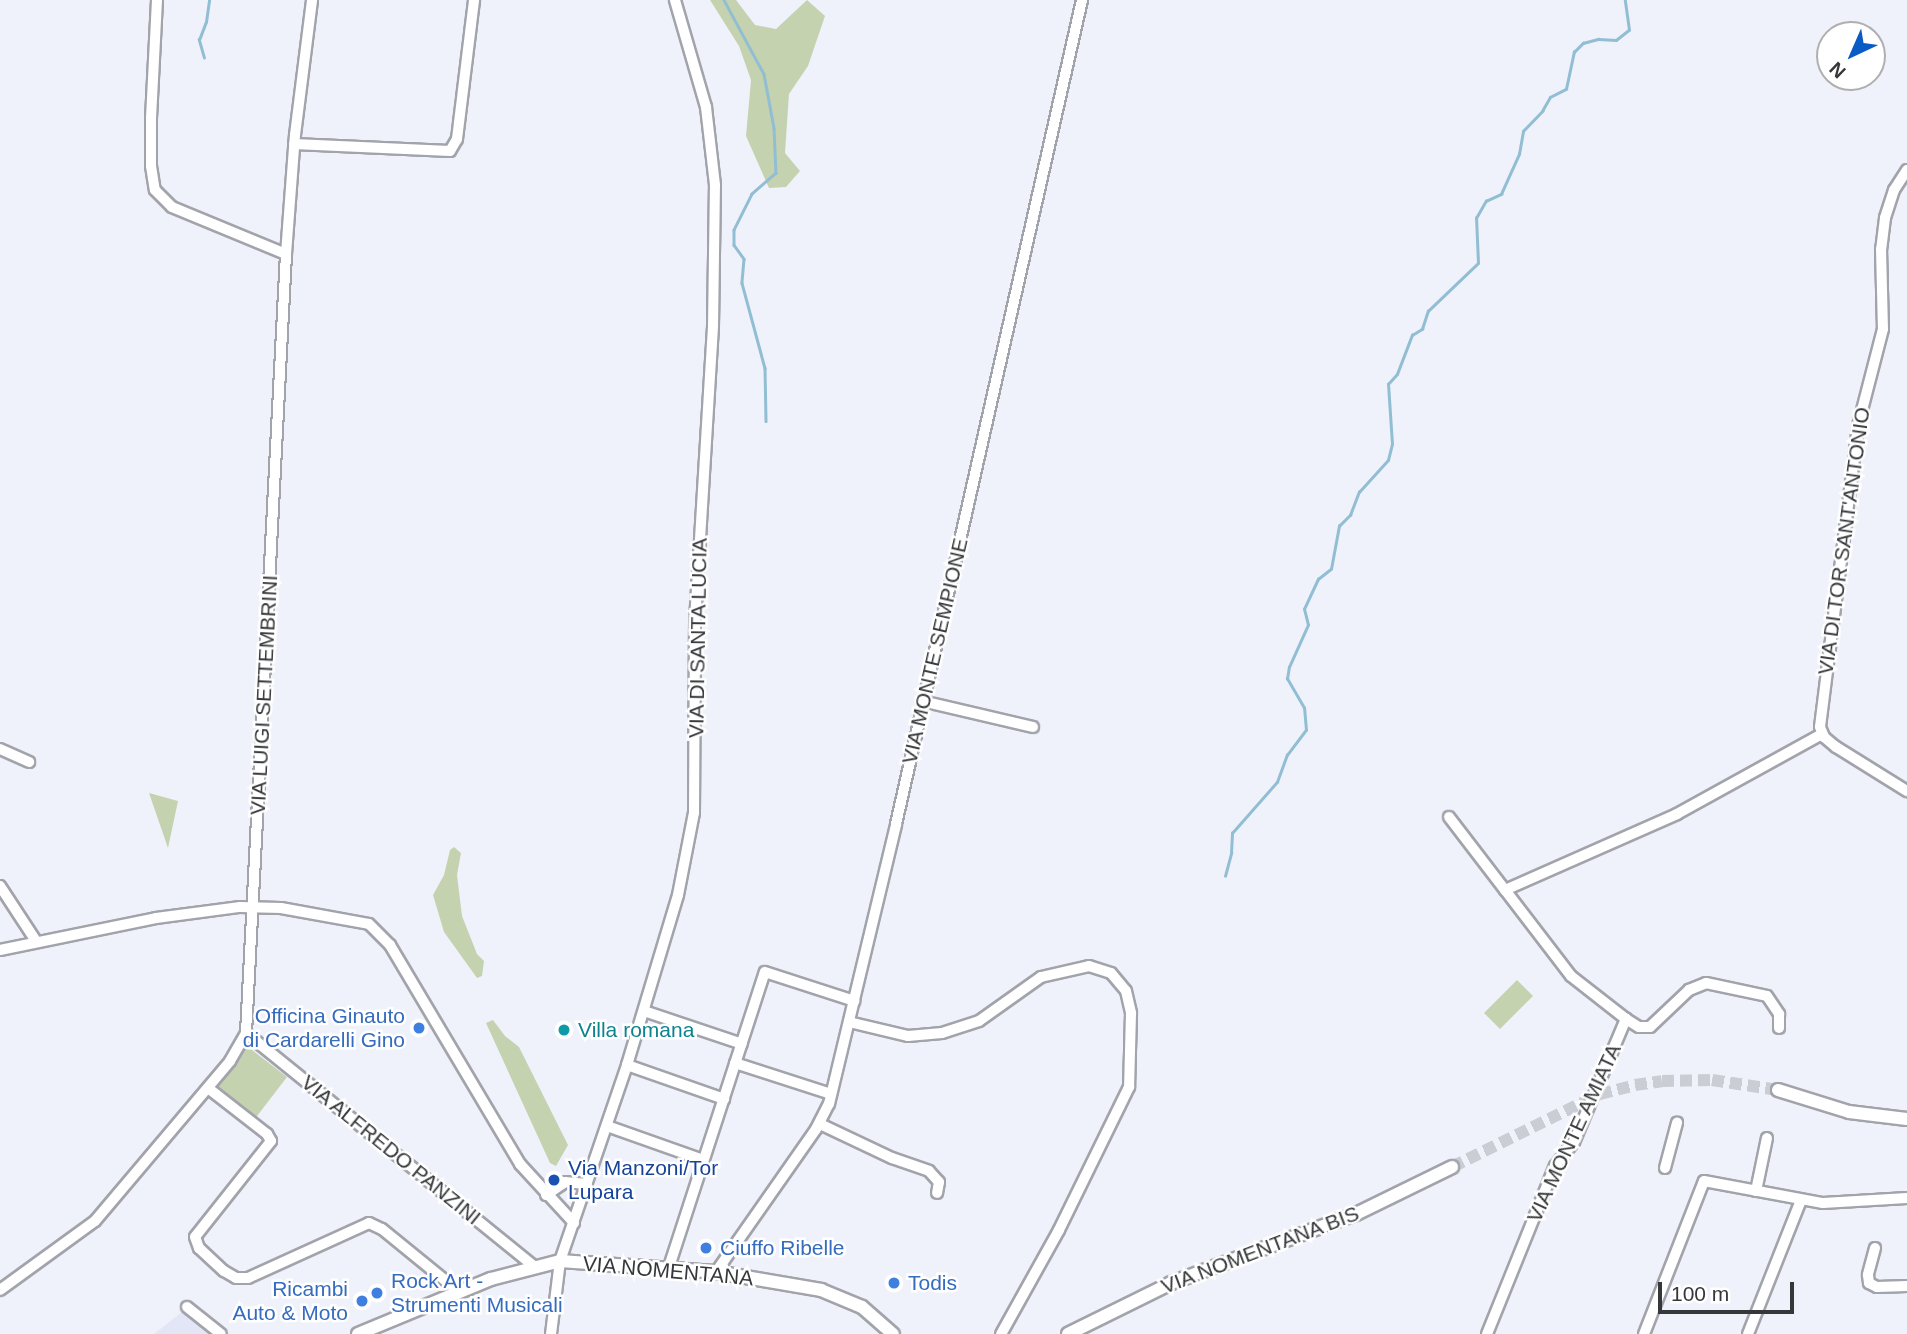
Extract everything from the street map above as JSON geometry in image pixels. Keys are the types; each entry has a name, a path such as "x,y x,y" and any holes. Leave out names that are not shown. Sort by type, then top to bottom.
{"main road":[{"path":"1778,1090 1849,1112 1907,1119"},
{"name":"VIA NOMENTANA BIS","path":"1068,1334 1171,1283 1356,1214 1452,1167"},
{"name":"VIA NOMENTANA","path":"358,1334 458,1290 560,1262 716,1272 834,1294 871,1313 897,1334"}],"street":[{"path":"157,0 151,119 151,166 155,190 172,206 286,254"},
{"name":"VIA LUIGI SETTEMBRINI","path":"0,1290 95,1221 237,1052 246,1033 268,655 275,444 286,254 294,144 312,0"},
{"path":"294,144 450,151 457,138 474,0"},
{"name":"VIA DI SANTA LUCIA","path":"551,1334 560,1262 644,1011 678,895 694,822 695,621 713,326 715,228 711,139 703,95 675,0"},
{"name":"VIA MONTE SEMPIONE","path":"716,1272 820,1124 831,1094 1082,0"},
{"name":"VIA DI TOR SANT'ANTONIO","path":"1822,734 1820,719 1858,426 1883,329 1881,249 1885,218 1894,190 1907,170"},
{"path":"922,701 1032,727"},
{"path":"1505,890 1677,814 1822,734 1836,747 1907,791"},
{"path":"0,749 29,762"},
{"name":"VIA MONTE AMIATA","path":"1449,817 1568,972 1626,1019 1574,1142 1555,1166 1487,1334"},
{"path":"0,886 36,940"},
{"path":"0,950 36,940 156,918 254,906 369,924 379,930 514,1154 546,1195 574,1223"},
{"path":"849,1022 908,1036 942,1033 979,1021 1041,976 1087,966 1109,971 1126,991 1131,1010 1129,1087 1059,1230 1001,1334"},
{"path":"668,1270 765,972 854,1001"},
{"path":"1626,1019 1639,1027 1650,1027 1689,990 1706,983 1767,996 1779,1013 1779,1028"},
{"path":"644,1011 742,1044"},
{"name":"VIA ALFREDO PANZINI","path":"246,1033 536,1267"},
{"path":"735,1063 831,1094"},
{"path":"627,1065 724,1099"},
{"path":"208,1088 267,1134 271,1141 196,1234 199,1248 224,1271 236,1278 248,1278 369,1223 383,1229 458,1290"},
{"path":"820,1124 860,1144 932,1172 939,1182 937,1193"},
{"path":"1665,1168 1677,1124"},
{"path":"607,1126 704,1160"},
{"path":"1756,1191 1767,1138"},
{"path":"1644,1334 1704,1181 1801,1200 1835,1203 1907,1198"},
{"path":"546,1195 565,1182 587,1184"},
{"path":"1748,1334 1801,1200"},
{"path":"1875,1248 1868,1275 1870,1283 1877,1287 1907,1286"},
{"path":"187,1307 221,1334"}],"shaded area":[{"path":"182,1312 204,1328 212,1334 154,1334"}],"green space":[{"path":"710,0 736,0 755,25 776,29 807,0 825,16 808,66 789,94 785,153 800,171 786,187 769,188 746,136 751,80 739,46"},
{"path":"149,793 178,801 168,848"},
{"path":"454,847 461,853 457,875 462,916 477,954 484,961 482,976 477,978 444,932 433,895 444,875 450,850"},
{"path":"1517,980 1533,996 1500,1029 1484,1013"},
{"path":"493,1020 505,1036 519,1047 568,1145 556,1166 550,1163 486,1023"},
{"path":"247,1046 287,1077 254,1120 214,1088"}],"waterway":[{"path":"204,58 199,40 206,22 209,0"},
{"path":"724,0 764,74 774,128 776,173 752,194 734,230 734,245 744,259 742,283 765,368 766,421"},
{"path":"1225,876 1231,853 1232,833 1277,782 1287,755 1306,730 1304,708 1287,679 1289,667 1308,625 1304,609 1318,579 1331,569 1339,526 1350,515 1359,492 1388,460 1392,444 1388,384 1397,374 1412,335 1422,329 1428,311 1478,263 1476,218 1486,201 1501,194 1519,154 1523,131 1542,111 1550,97 1566,89 1574,52 1583,43 1598,39 1616,40 1629,30 1625,0"}],"tunnel":[{"path":"1452,1167 1600,1094 1635,1085 1662,1081 1712,1080 1778,1090"}],"place":[{"name":"Officina Ginauto di Cardarelli Gino","path":"419,1028"},
{"name":"Villa romana","path":"564,1030"},
{"name":"Via Manzoni/Tor Lupara","path":"554,1180"},
{"name":"Ciuffo Ribelle","path":"706,1248"},
{"name":"Todis","path":"894,1283"},
{"name":"Rock Art - Strumenti Musicali","path":"377,1293"},
{"name":"Ricambi Auto & Moto","path":"362,1301"}]}
